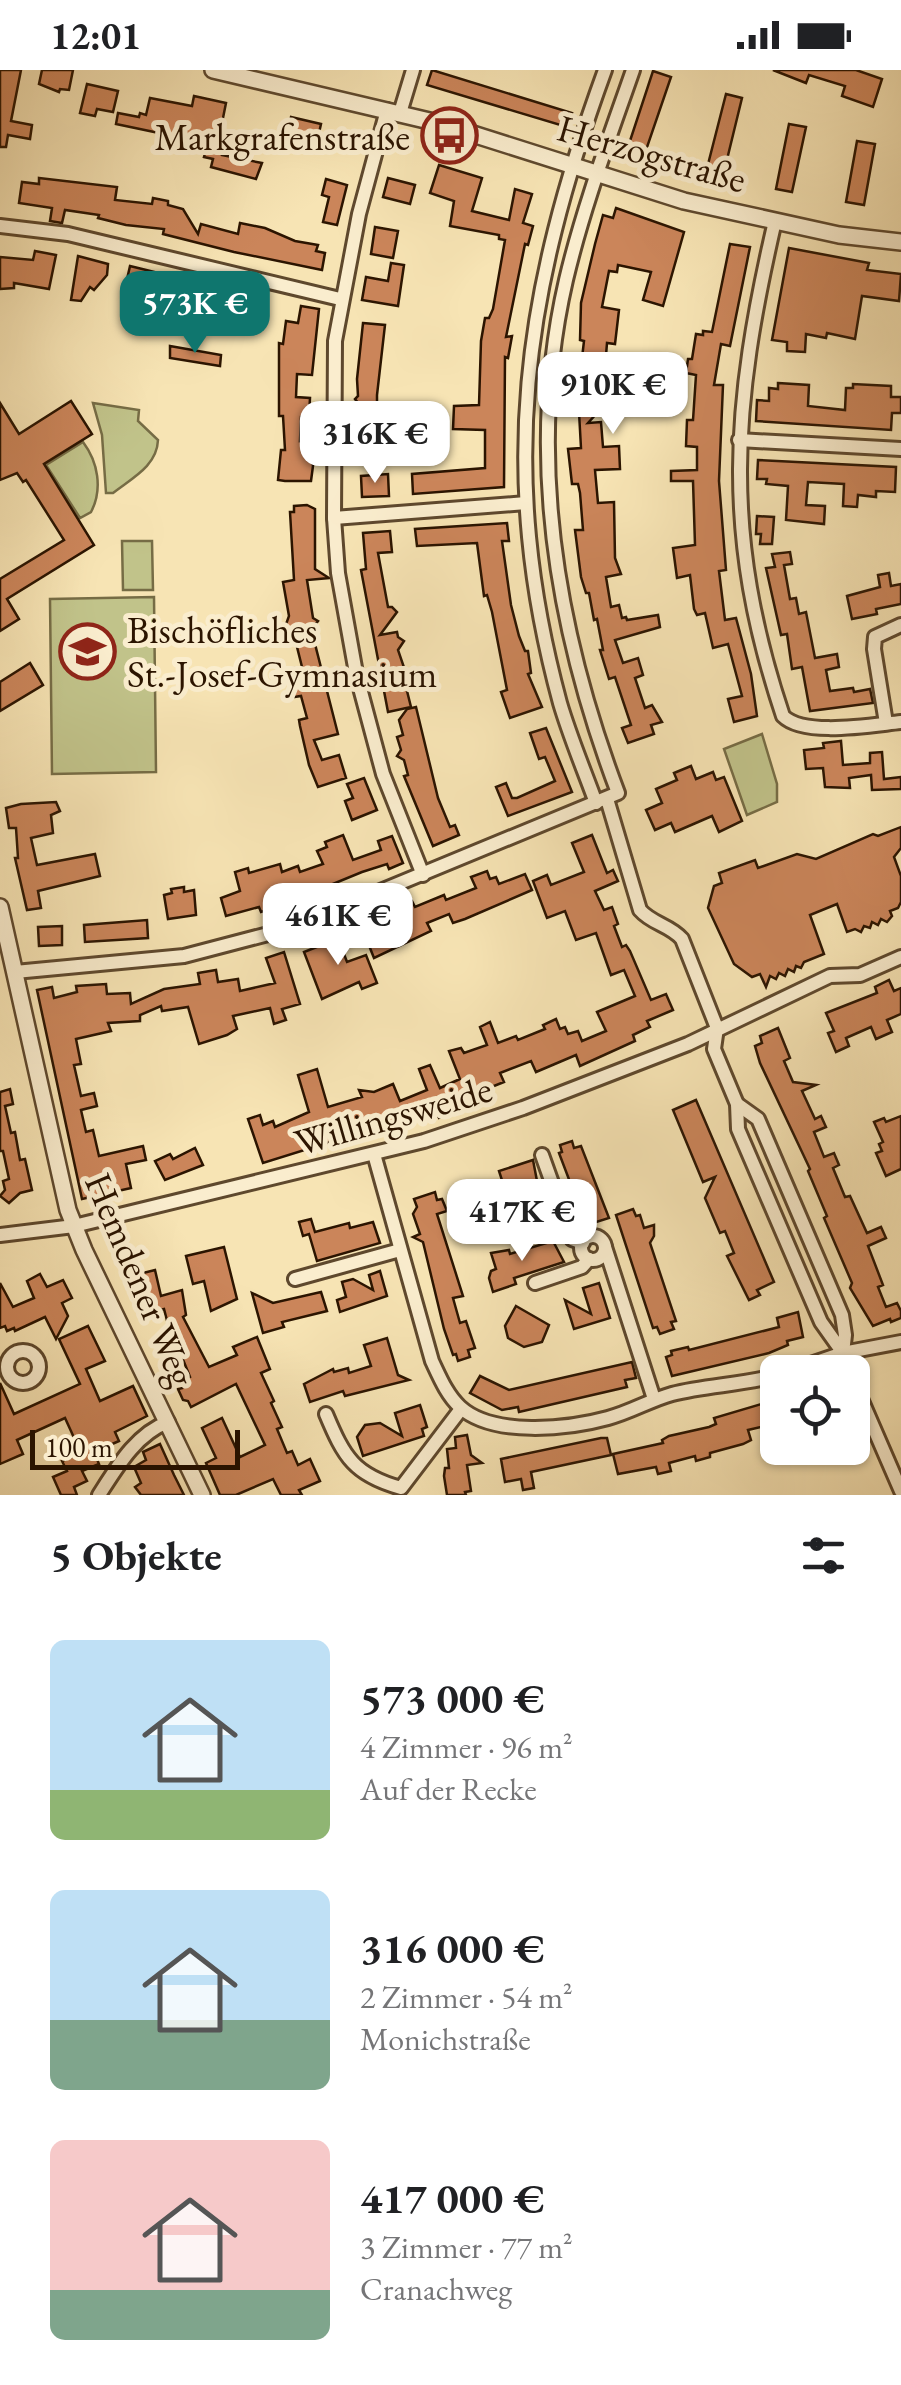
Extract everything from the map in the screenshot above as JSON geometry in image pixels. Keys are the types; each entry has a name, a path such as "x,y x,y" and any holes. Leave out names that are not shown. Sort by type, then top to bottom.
{"street":[{"name":"Herzogstraße","path":"213,70 394,112 684,201 839,236 901,242"},
{"path":"414,70 394,112 359,214 340,299 332,385 338,573 356,673 383,774 423,874"},
{"path":"605,70 570,166 536,312 526,409 530,557 561,707 601,801 640,910 648,920 673,928 682,939 717,1028 714,1048 737,1104 738,1129 821,1322 843,1353"},
{"path":"15,972 184,956 291,928 618,794 585,702 572,650 559,590 549,503 553,354 566,280 633,70"},
{"path":"774,221 746,366 738,440 739,505 746,577 762,654 783,716 790,723 808,728 894,723 874,649 875,636 901,626"},
{"path":"0,226 68,234 340,299"},
{"path":"738,440 901,449"},
{"path":"334,518 526,504"},
{"name":"Hemdener Weg","path":"0,909 74,1226 202,1495"},
{"name":"Willingsweide","path":"0,1235 74,1226 374,1154 523,1108 688,1044 830,976 860,975 901,957"},
{"path":"737,1104 758,1120 792,1196 842,1315 843,1353"},
{"path":"374,1154 432,1362 444,1387 461,1408 483,1420 516,1427 564,1427 607,1418 654,1399 760,1378"},
{"path":"542,1155 572,1239 582,1243 596,1236 605,1247 654,1399"},
{"path":"511,1234 564,1217"},
{"path":"582,1243 589,1259"},
{"path":"535,1283 582,1267 589,1259 600,1257 605,1247"},
{"path":"294,1280 400,1250"},
{"path":"837,1355 901,1342"},
{"path":"326,1414 341,1450 360,1471 404,1491 461,1408"},
{"path":"870,1419 901,1490"},
{"path":"99,1495 150,1428 168,1422"}],"green space":[{"path":"93,403 139,410 138,421 158,440 148,464 113,493 106,493 102,435"},
{"path":"83,442 92,458 98,485 91,512 80,518 46,465"},
{"path":"122,541 152,541 153,590 123,590"},
{"path":"154,597 156,772 52,774 50,599"},
{"path":"762,734 777,784 777,802 747,815 724,749"}],"building":[{"path":"0,70 21,70 11,121 32,125 30,139 8,135 6,147 0,147"},
{"path":"42,70 73,70 69,90 59,92 39,84"},
{"path":"432,70 572,113 567,127 427,85"},
{"path":"773,70 856,70 882,79 873,107 842,96 845,86 809,75 806,83"},
{"path":"653,71 671,77 644,156 627,150"},
{"path":"87,84 118,91 113,112 97,109 95,116 80,113"},
{"path":"726,94 742,98 722,180 705,176"},
{"path":"194,96 226,103 217,148 223,150 222,155 262,163 256,179 211,167 213,159 204,157 207,146 197,141 116,124 118,113 146,115 150,98 192,106"},
{"path":"291,117 321,124 317,142 302,139 300,149 278,145 280,134 287,135"},
{"path":"789,124 806,127 792,192 776,189"},
{"path":"857,141 875,144 864,205 846,202"},
{"path":"439,165 482,178 472,211 509,220 515,189 532,194 523,223 533,226 528,245 525,244 506,337 512,336 508,358 505,357 504,487 413,494 412,474 485,468 485,430 453,429 454,406 479,405 481,341 485,318 493,309 505,240 499,239 499,235 450,226 454,201 430,193"},
{"path":"39,178 117,187 115,200 152,204 153,198 168,201 168,205 183,209 198,234 201,224 238,234 240,223 318,245 316,251 325,253 322,270 234,252 163,234 164,229 126,225 98,218 99,215 65,210 62,223 50,221 52,208 19,203 22,182 39,184"},
{"path":"388,178 415,185 410,204 383,197"},
{"path":"326,179 347,185 337,225 323,222 329,197 322,195"},
{"path":"616,208 684,232 663,306 643,300 651,272 618,265 617,272 609,271 602,307 619,310 615,344 607,343 604,381 612,381 620,388 612,397 601,389 598,412 588,423 601,422 603,447 619,446 620,469 595,470 598,503 614,502 615,558 621,574 606,577 611,607 619,605 622,618 627,620 658,615 660,627 615,640 623,663 638,658 643,675 635,678 645,708 652,705 662,722 651,725 654,734 628,743 622,728 631,725 615,677 609,679 600,650 597,619 594,620 589,593 581,577 575,530 583,530 580,493 578,484 572,484 568,449 581,448 579,412 566,413 573,384 579,384 584,341 580,340 581,303 595,244 603,215 613,218"},
{"path":"375,227 398,231 393,258 371,254"},
{"path":"730,244 750,247 730,346 721,344 714,385 723,385 719,481 726,570 719,571 725,620 736,618 757,716 734,722 728,699 742,696 728,644 713,648 705,613 697,615 694,609 690,575 677,578 673,548 695,545 693,481 671,481 671,471 697,470 697,447 686,446 687,420 693,420 696,375 686,373 688,359 692,359 696,334 712,332"},
{"path":"789,248 869,263 867,270 901,274 899,301 862,296 855,339 827,333 826,338 806,334 805,352 787,351 787,342 772,340"},
{"path":"35,251 56,255 49,289 14,283 14,288 0,289 0,257 33,260"},
{"path":"78,256 108,264 107,275 94,290 90,287 81,301 71,300"},
{"path":"391,263 404,265 398,306 362,300 366,277 388,281"},
{"path":"130,266 260,298 256,315 224,308 221,314 213,313 125,288"},
{"path":"301,306 319,309 312,375 297,374 296,397 310,398 309,417 301,417 300,441 310,440 313,466 311,481 285,481 278,480 281,450 285,450 283,416 279,416 279,343 283,344 286,321 298,323"},
{"path":"363,323 385,325 377,395 377,432 383,432 383,443 375,443 375,454 355,454 355,399"},
{"path":"170,346 221,355 220,366 170,358"},
{"path":"778,383 809,385 808,406 845,410 846,388 853,388 853,384 891,386 891,397 901,397 901,413 892,413 891,430 756,421 757,400 769,401 769,388 778,389"},
{"path":"71,401 92,434 44,464 94,545 7,599 19,619 0,631 0,579 64,540 26,480 23,482 17,473 0,480 0,403 19,434"},
{"path":"758,460 896,467 895,492 876,491 876,497 858,495 857,507 843,506 844,484 808,482 806,505 825,506 824,524 786,520 788,486 757,479"},
{"path":"388,474 389,496 362,497 361,476"},
{"path":"294,506 315,509 315,569 329,578 307,580 313,618 318,621 314,626 315,644 338,734 314,740 322,760 339,755 346,778 318,787 299,720 307,718 301,696 294,697 290,678 297,676 295,668 302,667 292,633 285,627 289,616 283,582 294,580 290,512 294,512"},
{"path":"757,516 774,517 772,544 760,544"},
{"path":"507,523 509,541 502,541 511,605 519,636 528,651 528,674 542,707 510,718 501,692 507,690 492,612 487,595 484,596 477,543 417,546 415,529"},
{"path":"390,531 392,552 378,553 388,607 397,612 380,635 397,632 404,641 398,650 409,682 405,683 411,707 388,712 361,570 366,569 363,533"},
{"path":"790,552 792,564 784,565 790,599 796,598 799,614 806,612 815,658 837,654 839,667 826,670 830,691 870,689 873,703 810,711 802,667 792,669 787,634 781,635 766,568 775,567 772,554"},
{"path":"889,573 891,586 901,584 901,604 852,619 847,596 880,587 878,575"},
{"path":"30,663 43,685 0,711 0,682"},
{"path":"416,707 438,798 450,827 455,825 459,835 433,846 404,776 408,775 404,760 397,756 401,750 397,737 403,735 399,720 407,709"},
{"path":"546,728 572,792 508,816 496,787 506,783 512,798 517,798 555,781 545,757 539,759 530,733"},
{"path":"841,741 843,765 870,763 870,753 882,752 884,779 901,777 901,789 872,790 871,775 849,778 850,788 825,787 823,768 806,769 804,750"},
{"path":"691,766 696,779 713,772 716,780 724,777 742,821 719,832 712,816 675,832 671,823 655,830 646,810 662,803 656,789 677,780 674,773"},
{"path":"364,778 377,810 352,820 345,801 353,798 347,784"},
{"path":"56,802 60,811 51,815 53,833 31,838 37,865 95,854 100,876 38,891 41,908 27,910 15,858 16,828 9,828 6,808"},
{"path":"901,827 901,848 894,857 901,876 901,902 890,911 892,916 887,922 881,919 878,925 872,922 870,928 864,926 861,932 847,932 837,904 810,915 824,954 804,962 801,968 796,966 794,972 788,969 785,976 770,976 766,987 760,974 752,977 734,964 708,908 714,886 722,883 719,873 755,860 758,868 797,854 816,859 873,834 878,836"},
{"path":"343,835 353,860 381,850 378,841 392,836 403,863 362,872 323,888 324,892 310,897 309,894 274,910 261,912 259,907 226,916 221,898 240,891 235,872 248,868 249,873 280,864 282,872 298,866 300,872 323,864 317,851 327,847 325,842"},
{"path":"592,835 607,873 613,870 618,881 595,891 604,910 612,907 622,947 626,945 630,951 651,1000 666,994 673,1010 647,1021 650,1027 633,1035 635,1041 580,1066 576,1055 536,1072 531,1061 500,1073 504,1082 446,1105 449,1114 439,1118 435,1109 414,1117 412,1113 263,1163 248,1119 260,1115 263,1125 273,1121 275,1127 309,1112 298,1075 317,1069 328,1107 362,1097 359,1090 374,1092 393,1084 400,1101 427,1090 419,1069 430,1065 440,1088 460,1079 449,1051 461,1048 464,1053 487,1045 480,1027 490,1022 498,1043 545,1029 543,1025 556,1019 560,1029 565,1027 568,1034 578,1031 582,1041 606,1031 597,1012 635,996 624,970 611,975 596,933 576,940 565,911 547,918 533,881 547,875 551,885 584,872 572,843"},
{"path":"487,871 490,879 496,877 499,884 525,874 532,890 453,923 449,914 427,923 431,931 374,958 362,928 375,923 373,917 412,901 415,907 476,888 471,877"},
{"path":"184,887 184,892 194,890 196,915 168,919 164,895"},
{"path":"147,920 148,938 85,942 84,925"},
{"path":"62,926 62,945 39,946 38,927"},
{"path":"336,933 347,962 366,955 377,983 362,989 359,982 322,999 304,952 327,943 325,938"},
{"path":"284,952 300,1004 282,1009 286,1020 274,1024 270,1008 233,1016 237,1029 199,1044 188,1007 162,1011 161,1006 140,1015 140,1021 108,1023 111,1031 76,1039 81,1064 74,1065 81,1096 94,1093 97,1106 81,1110 86,1132 93,1130 99,1156 143,1146 146,1160 126,1164 131,1188 82,1199 37,990 52,987 54,998 77,992 76,986 106,984 107,994 130,993 131,1004 164,989 200,984 198,973 216,970 218,982 238,979 240,991 275,983 266,958"},
{"path":"889,980 894,991 901,988 901,1014 887,1020 892,1032 876,1039 871,1027 846,1038 849,1046 836,1052 828,1033 834,1031 826,1013 877,993 875,987"},
{"path":"778,1028 790,1058 784,1061 793,1082 816,1085 802,1091 815,1119 821,1116 826,1127 814,1132 824,1157 834,1153 839,1165 833,1168 867,1233 881,1227 886,1238 868,1246 883,1285 878,1287 886,1307 897,1303 901,1318 873,1326 850,1288 852,1283 824,1218 827,1216 810,1169 755,1046 762,1043 760,1036"},
{"path":"10,1089 13,1104 5,1106 32,1190 20,1193 9,1203 0,1196 5,1190 3,1181 9,1179 0,1151 0,1092"},
{"path":"696,1100 774,1282 757,1290 760,1295 749,1300 727,1256 734,1253 725,1231 720,1233 705,1198 715,1177 703,1182 673,1110"},
{"path":"901,1116 901,1169 886,1176 876,1153 882,1151 879,1144 883,1142 874,1122"},
{"path":"572,1141 574,1148 581,1146 609,1218 590,1224 588,1218 584,1219 559,1153 560,1145"},
{"path":"195,1148 203,1165 165,1180 155,1161 170,1154 173,1159"},
{"path":"533,1160 537,1181 524,1185 534,1216 507,1225 501,1234 495,1210 510,1205 499,1171"},
{"path":"435,1192 447,1211 437,1214 463,1296 453,1298 460,1323 466,1321 475,1348 468,1350 470,1357 458,1361 444,1329 423,1242 413,1237 420,1234 413,1214 417,1207 414,1199"},
{"path":"633,1209 636,1216 640,1215 644,1228 654,1225 650,1243 676,1321 671,1322 674,1329 660,1334 657,1327 653,1328 616,1215"},
{"path":"311,1219 315,1232 349,1223 350,1228 373,1222 380,1243 317,1261 309,1234 303,1236 299,1222"},
{"path":"553,1241 564,1262 514,1278 516,1284 493,1292 489,1278 496,1269 491,1253 509,1250 510,1254"},
{"path":"224,1247 237,1299 211,1311 204,1281 193,1284 186,1256"},
{"path":"155,1270 161,1296 182,1290 186,1315 183,1317 209,1367 237,1355 233,1347 257,1337 270,1369 261,1373 274,1401 271,1403 282,1427 277,1429 287,1453 292,1451 298,1465 310,1459 320,1481 299,1490 302,1495 281,1495 273,1479 236,1495 220,1495 206,1463 216,1458 202,1428 222,1418 240,1457 265,1445 236,1384 191,1407 183,1400 178,1389 182,1388 180,1382 190,1377 182,1357 172,1362 162,1341 171,1336 164,1309 148,1313 139,1274"},
{"path":"380,1271 387,1296 340,1312 337,1300 346,1297 342,1282 353,1279 373,1290 369,1275"},
{"path":"40,1274 47,1287 63,1280 72,1298 62,1303 68,1316 56,1339 45,1317 15,1331 0,1328 0,1283 13,1307 34,1298 27,1281"},
{"path":"599,1283 610,1318 574,1329 565,1300 591,1314 583,1288"},
{"path":"321,1292 327,1311 282,1322 284,1327 263,1333 252,1293 273,1303"},
{"path":"516,1306 549,1325 542,1342 524,1347 508,1338 505,1326"},
{"path":"798,1312 803,1337 787,1341 788,1345 769,1353 672,1376 666,1357 672,1355 671,1351 779,1327 777,1318"},
{"path":"88,1326 105,1361 86,1369 100,1401 133,1386 147,1416 115,1432 119,1441 94,1452 99,1464 82,1471 87,1481 74,1487 77,1495 61,1495 53,1477 67,1471 62,1461 81,1453 65,1418 17,1440 23,1454 0,1464 0,1383 14,1414 80,1384 59,1339"},
{"path":"387,1338 398,1375 409,1380 345,1396 343,1391 310,1402 304,1384 333,1369 334,1372 348,1368 349,1373 371,1366 364,1345"},
{"path":"632,1362 636,1378 625,1380 627,1387 519,1412 518,1407 502,1410 470,1393 480,1376 509,1390"},
{"path":"760,1404 760,1427 748,1430 751,1440 743,1444 696,1461 695,1456 669,1463 671,1471 658,1474 656,1467 618,1474 613,1454 709,1427 716,1424 714,1418"},
{"path":"420,1405 427,1427 422,1429 424,1436 363,1456 357,1437 365,1425 380,1423 402,1436 395,1413"},
{"path":"467,1435 471,1455 482,1463 467,1465 471,1491 466,1495 447,1495 447,1449 456,1448 455,1437"},
{"path":"607,1438 611,1455 531,1472 534,1488 523,1490 521,1479 505,1482 501,1459"},
{"path":"160,1444 184,1495 141,1495 135,1487 141,1483 134,1467 146,1460 143,1452"}],"place":[{"name":"Markgrafenstraße","path":"449,136"},
{"name":"Bischöfliches St.-Josef-Gymnasium","path":"88,651"}]}
